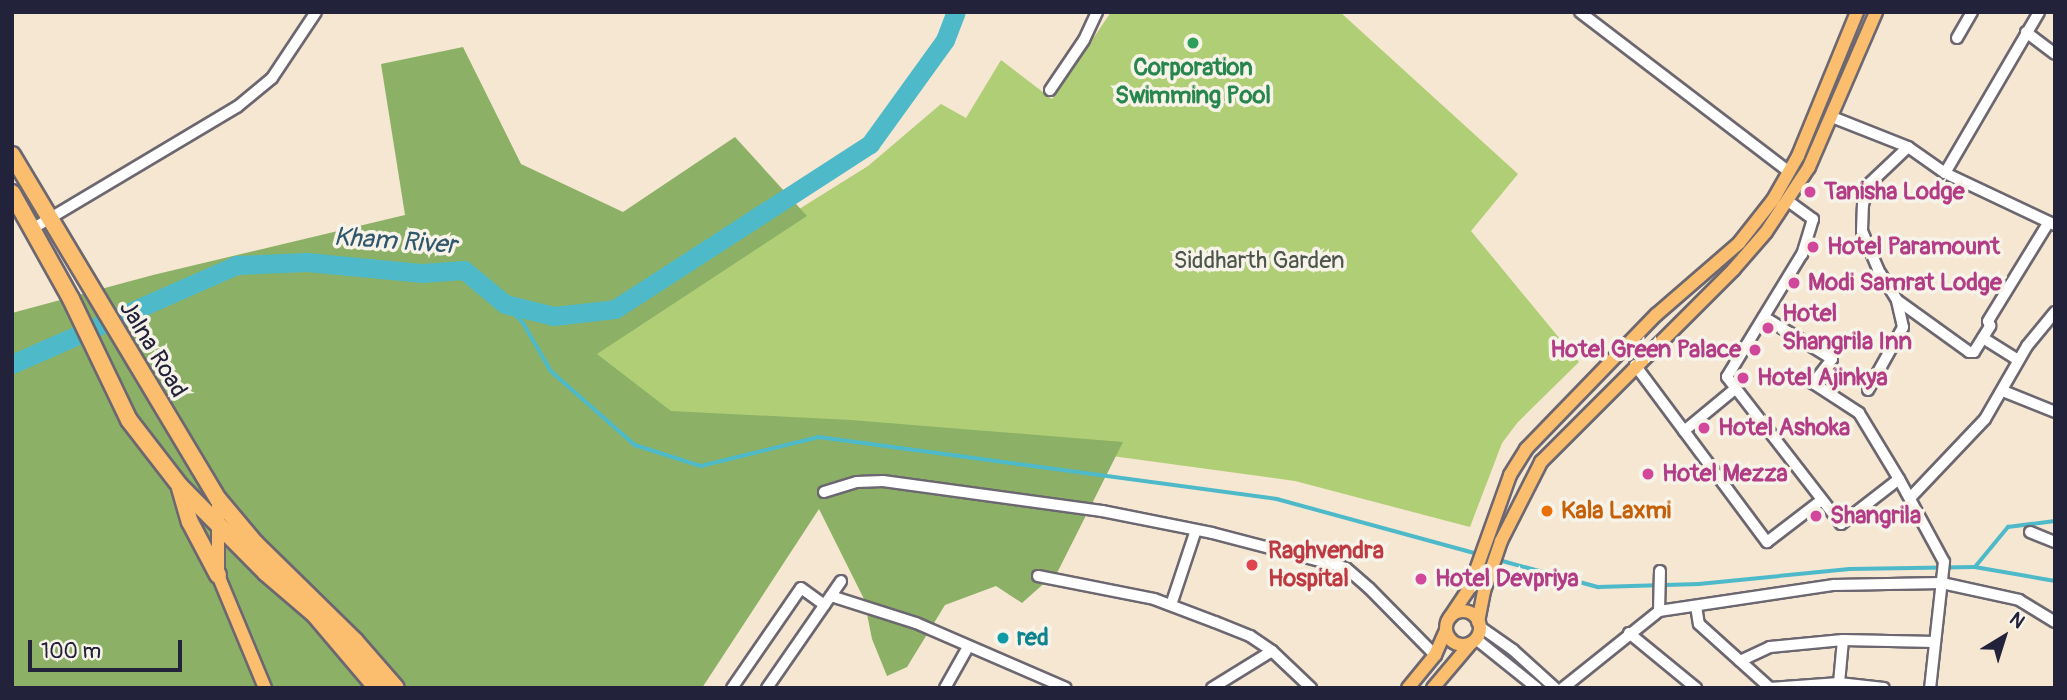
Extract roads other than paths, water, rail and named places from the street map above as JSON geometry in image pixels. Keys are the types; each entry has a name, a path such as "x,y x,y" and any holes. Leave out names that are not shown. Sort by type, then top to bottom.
{"highway":[{"name":"Jalna Road","path":"12,155 218,499"},
{"path":"12,193 71,299 116,396 180,486 266,573 315,615 377,688"},
{"path":"180,486 190,522 218,575"},
{"path":"218,499 255,543 346,631 396,688"}],"main road":[{"path":"1408,688 1435,655 1448,623 1470,587 1510,475 1527,449 1656,315 1739,243 1773,200 1789,172 1857,12"},
{"path":"1433,688 1476,632 1484,591 1501,541 1541,462 1635,365 1733,270 1788,201 1832,117 1876,12"},
{"name":"Jalna Road","path":"218,499 218,575"},
{"path":"218,575 264,688"},
{"path":"1448,623 1466,612 1476,632"},
{"path":"1448,623 1455,643 1476,632"}],"street":[{"path":"32,229 237,107 272,78 316,12"},
{"path":"1050,90 1084,40 1097,12"},
{"path":"1580,12 1789,172"},
{"path":"1957,38 1972,12"},
{"path":"1945,173 2039,12"},
{"path":"2026,32 2055,54"},
{"path":"1832,117 1908,147 1945,173 2052,223 1988,321 1990,326 1975,352 1969,352 1897,300"},
{"path":"1868,390 1903,327 1897,300 1878,269 1862,231 1863,205 1868,186 1908,147"},
{"path":"1788,201 1813,219 1802,254 1727,377 1841,524 1899,479"},
{"path":"1910,498 1985,419 2018,360 2055,312"},
{"path":"1765,317 1832,359 1813,383 1860,413 1944,562 1930,688"},
{"path":"1983,338 2018,360"},
{"path":"1635,365 1767,542 1822,500"},
{"path":"1684,431 1736,388"},
{"path":"2003,391 2055,412"},
{"path":"824,492 857,482 883,481 1102,512 1196,530 1346,568 1370,587 1435,655"},
{"path":"1171,605 1196,530"},
{"path":"2030,532 2055,542"},
{"path":"1659,611 1660,571"},
{"path":"1038,576 1171,605 1250,636 1272,651 1311,688"},
{"path":"767,688 841,581"},
{"path":"1563,688 1659,611 1833,585 1942,583 2019,600 2055,622"},
{"path":"732,688 801,588 827,601 916,623 1066,688"},
{"path":"1696,606 1699,624 1770,688 1839,683 1884,688"},
{"path":"1476,632 1537,688"},
{"path":"1476,632 1513,650 1555,688"},
{"path":"1629,633 1696,688"},
{"path":"1740,661 1770,647 1843,640 1935,642"},
{"path":"1839,683 1843,640"},
{"path":"945,688 968,647"},
{"path":"1212,688 1272,651"}],"waterway":[{"name":"Kham River","path":"12,364 236,265 307,262 422,273 464,270 505,304 554,316 615,309 870,144 945,40 956,12"},
{"path":"505,304 524,324 551,371 635,445 701,466 819,437 1277,499 1478,554"},
{"path":"1499,560 1598,587 1699,584 1849,569 1975,567 2008,527 2055,521"},
{"path":"1975,567 2055,581"}],"place":[{"name":"Corporation Swimming Pool","path":"1193,43"},
{"name":"Tanisha Lodge","path":"1810,192"},
{"name":"Hotel Paramount","path":"1813,247"},
{"name":"Modi Samrat Lodge","path":"1794,283"},
{"name":"Hotel Shangrila Inn","path":"1768,328"},
{"name":"Hotel Green Palace","path":"1755,350"},
{"name":"Hotel Ajinkya","path":"1743,378"},
{"name":"Hotel Ashoka","path":"1704,428"},
{"name":"Hotel Mezza","path":"1648,474"},
{"name":"Kala Laxmi","path":"1547,511"},
{"name":"Shangrila","path":"1816,516"},
{"name":"Raghvendra Hospital","path":"1252,565"},
{"name":"Hotel Devpriya","path":"1421,579"},
{"name":"red","path":"1003,638"}],"park label":[{"name":"Siddharth Garden","path":"1259,261"}]}
